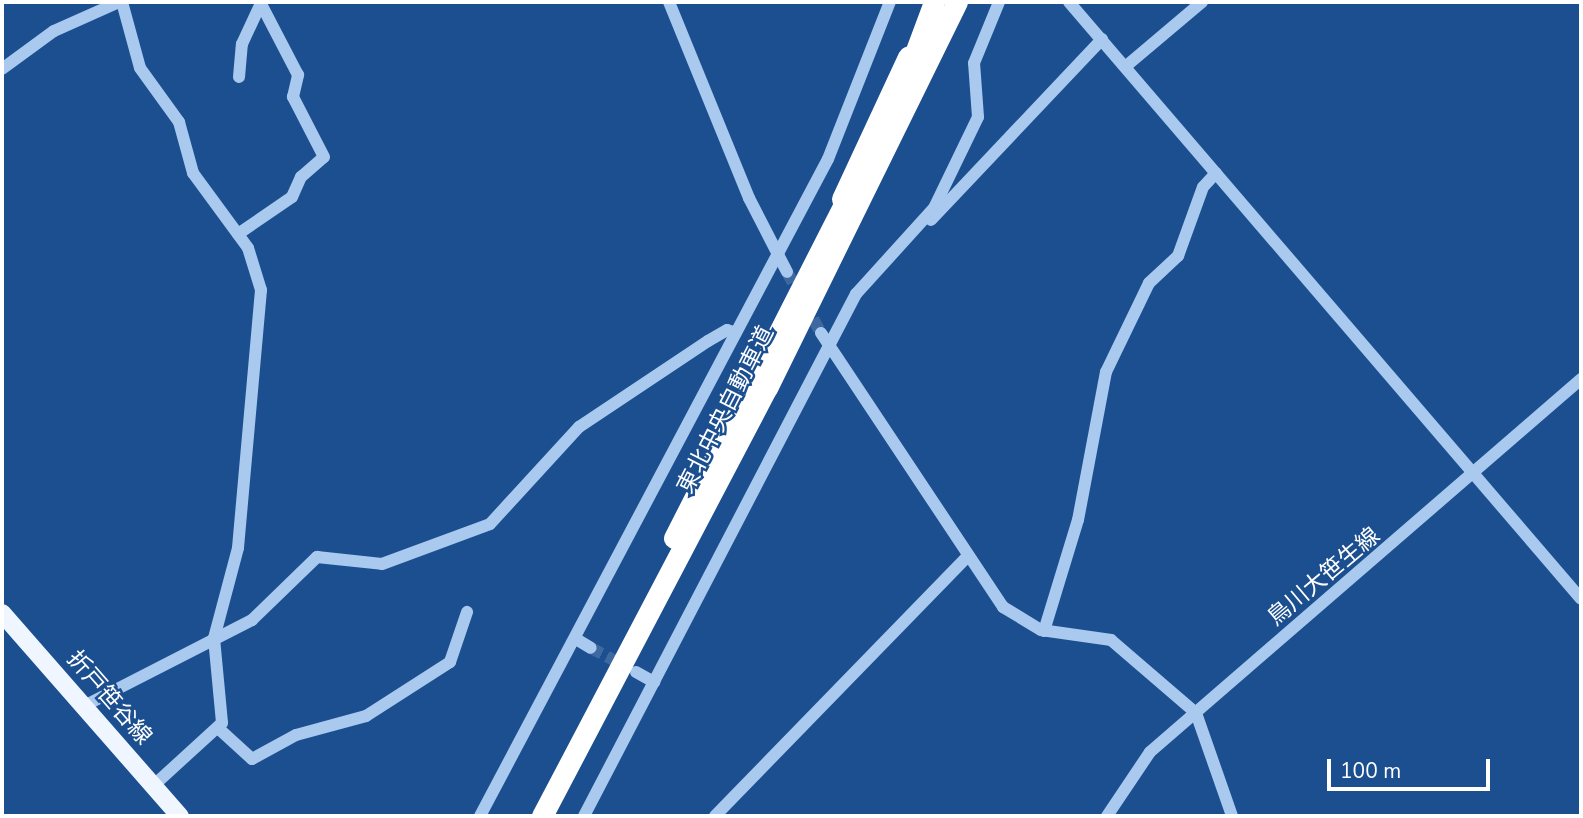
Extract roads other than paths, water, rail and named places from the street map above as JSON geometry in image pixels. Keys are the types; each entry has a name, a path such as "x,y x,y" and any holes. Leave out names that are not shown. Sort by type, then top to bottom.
{"highway":[{"name":"東北中央自動車道","path":"541,816 842,222 936,11 956,2"}],"main road":[{"name":"折戸笹谷線","path":"2,613 180,816"}],"street":[{"path":"2,69 54,31 120,2 140,68 179,122 193,173 238,234 257,267 261,290 238,548 214,638 218,728 252,759 296,735 366,716 450,662 467,612"},
{"path":"238,234 292,197 301,177 324,157 293,97 298,75 261,2"},
{"path":"239,77 242,44 261,2"},
{"path":"669,2 787,272"},
{"path":"480,816 778,255 842,127 890,2"},
{"path":"923,227 978,117 974,63 999,2"},
{"path":"1069,2 1581,599"},
{"path":"1125,67 1202,2"},
{"path":"584,816 856,294 1102,39"},
{"path":"1044,631 1079,520 1106,372 1149,284 1178,256 1203,187 1216,173"},
{"path":"84,706 252,620 317,557 382,565 490,524 579,427 708,341 727,330 736,333"},
{"path":"821,333 967,557 1014,618 1044,631 1111,640 1196,713 1232,816"},
{"name":"鳥川大笹生線","path":"1107,816 1132,773 1196,713 1476,475 1581,379"},
{"path":"715,816 967,557"},
{"path":"576,639 592,648"},
{"path":"636,672 654,682"},
{"path":"153,786 218,728"}],"tunnel":[{"path":"787,272 821,333"},
{"path":"591,648 626,667"}]}
